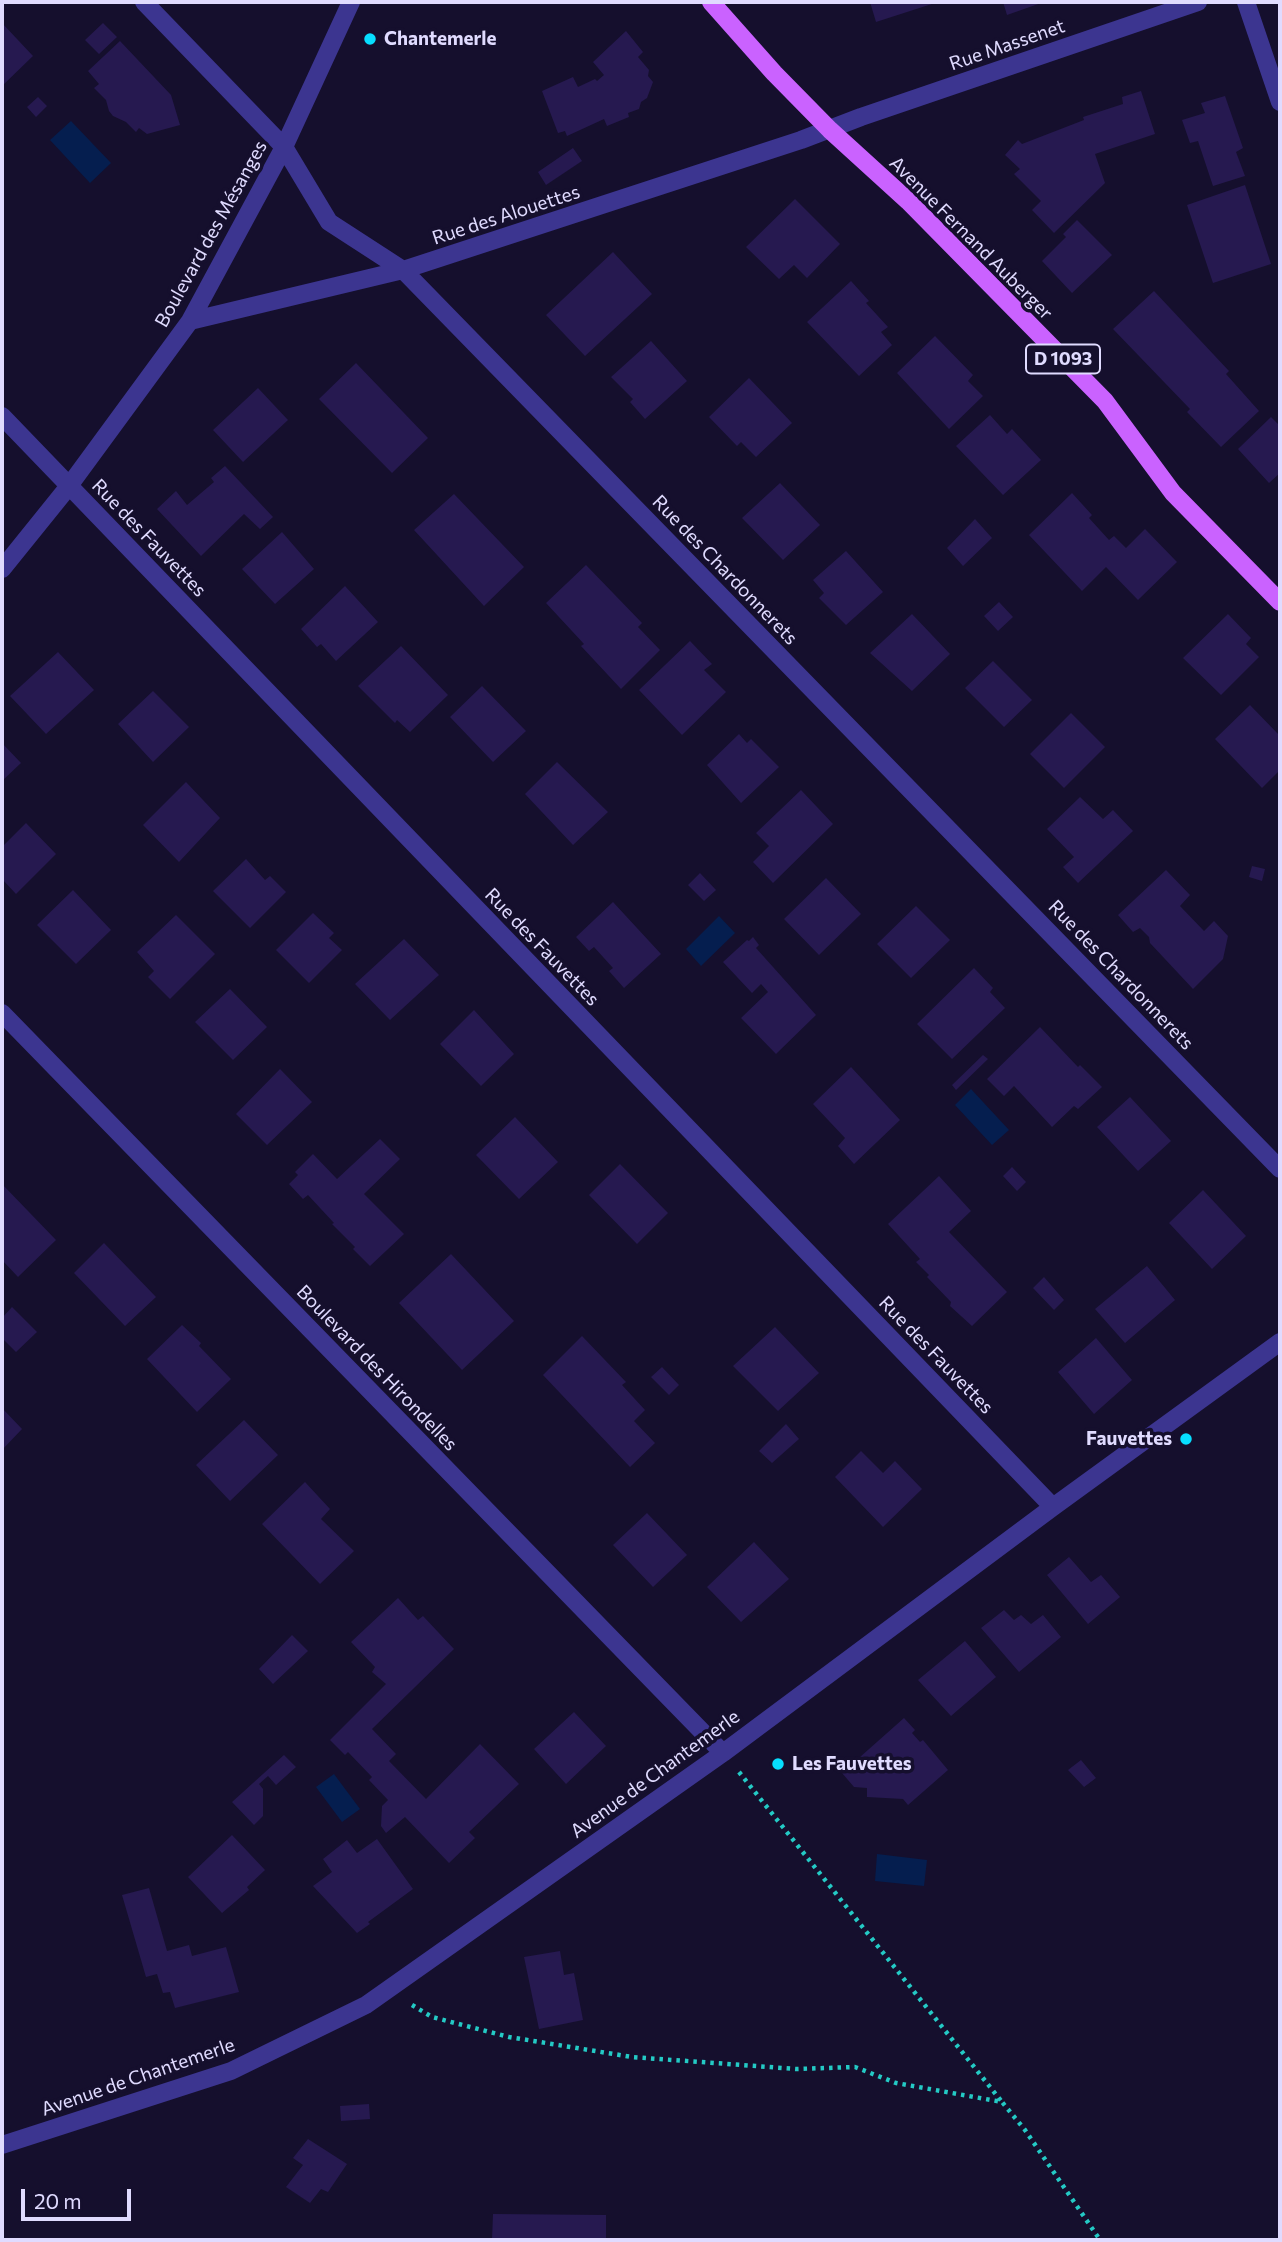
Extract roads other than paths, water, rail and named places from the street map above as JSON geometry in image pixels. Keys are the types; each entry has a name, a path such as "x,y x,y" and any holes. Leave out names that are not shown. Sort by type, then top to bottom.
{"main road":[{"name":"Avenue Fernand Auberger","path":"711,2 774,73 830,130 908,201 1105,401 1173,493 1280,602"}],"street":[{"name":"Rue des Chardonnerets","path":"144,2 284,147 329,222 403,270 1280,1169"},
{"name":"Boulevard des Mésanges","path":"2,569 69,486 190,321 284,147 351,2"},
{"name":"Rue Massenet","path":"830,130 1198,2"},
{"path":"1246,2 1280,102"},
{"name":"Rue des Alouettes","path":"190,321 403,270 830,130"},
{"name":"Rue des Fauvettes","path":"2,416 1052,1507"},
{"name":"Boulevard des Hirondelles","path":"2,1013 723,1753"},
{"name":"Avenue de Chantemerle","path":"2,2145 231,2071 366,2006 723,1753 1052,1507 1280,1342"}],"water":[{"path":"71,121 111,163 90,183 50,140"},
{"path":"719,916 735,933 701,966 686,949"},
{"path":"971,1089 1009,1130 992,1145 955,1105"},
{"path":"334,1774 360,1809 342,1822 316,1787"},
{"path":"877,1854 927,1860 924,1886 875,1881"}],"place":[{"name":"Chantemerle","path":"370,39"},
{"name":"Fauvettes","path":"1186,1439"},
{"name":"Les Fauvettes","path":"778,1764"}]}
